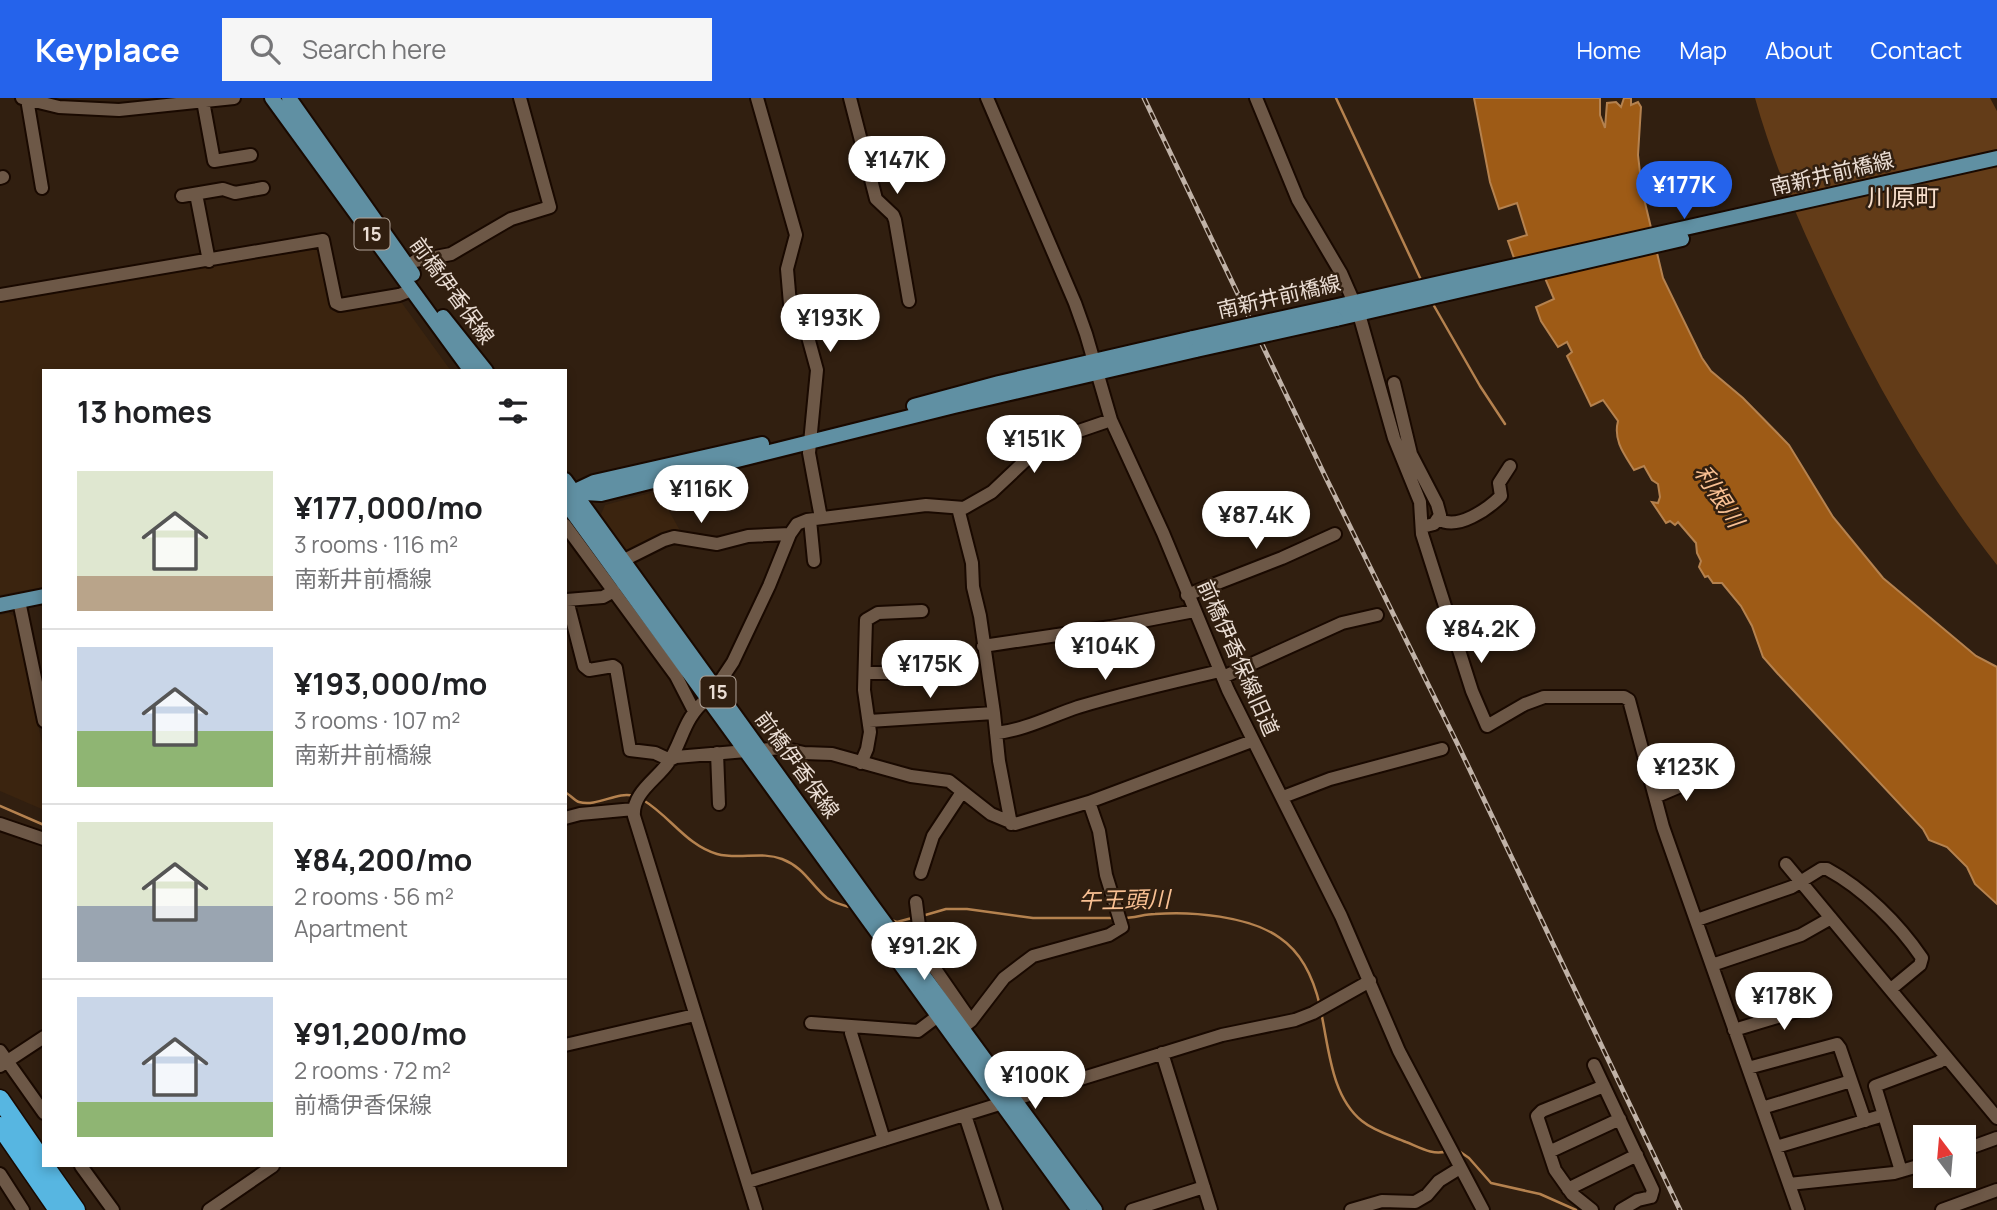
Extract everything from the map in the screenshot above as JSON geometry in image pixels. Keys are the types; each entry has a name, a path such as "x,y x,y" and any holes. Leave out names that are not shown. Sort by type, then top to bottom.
{"highway":[{"path":"0,1099 42,1160"},
{"path":"0,1126 58,1210"},
{"path":"47,1167 76,1210"}],"main road":[{"name":"前橋伊香保線","path":"272,98 314,161 470,369"},
{"name":"前橋伊香保線","path":"289,98 407,266 484,369"},
{"name":"南新井前橋線","path":"567,492 601,494 812,436 1095,367 1997,159"},
{"name":"南新井前橋線","path":"1376,303 1997,168"},
{"name":"前橋伊香保線","path":"567,492 622,561 711,694 744,751 852,895 883,929"},
{"name":"前橋伊香保線","path":"567,492 711,694 761,750 871,904 883,929"},
{"path":"0,605 42,596"},
{"name":"15","path":"883,929 939,1016 1095,1210"},
{"name":"15","path":"883,929 967,1024 1008,1102 1079,1210"}],"street":[{"path":"42,188 24,99 59,107 119,110 138,103 234,98"},
{"path":"407,266 415,261 451,254 511,219 550,207 520,98"},
{"path":"757,98 796,235 787,269 793,313 805,326 817,370 810,453 815,519 814,561"},
{"path":"850,98 876,199 889,210 895,220 909,301"},
{"name":"前橋伊香保線旧道","path":"988,98 1071,293 1111,421 1163,533 1221,674 1370,981 1399,1051 1483,1210"},
{"path":"1256,98 1298,200 1341,273 1357,308 1394,438 1420,502 1422,527 1466,672 1488,726 1544,697 1626,697 1630,703 1663,827 1798,1210"},
{"path":"203,101 214,161 251,155"},
{"path":"209,261 189,195 223,189 235,194 264,188"},
{"path":"0,295 323,240 336,303 353,303 412,290"},
{"path":"1394,383 1411,454 1437,503 1440,515 1434,524 1422,527"},
{"path":"756,1210 640,842 634,806 642,792 670,760 694,710 711,694 733,662 790,534 797,524 815,519 926,505 958,509 984,498 1028,458 1073,433 1111,421"},
{"path":"1439,519 1444,523 1454,523 1490,506 1501,496 1499,483 1510,466"},
{"path":"958,509 972,563 973,587 980,615 1003,791 1011,824"},
{"path":"567,528 676,676 694,710"},
{"path":"622,561 674,537 717,544 748,536 790,534"},
{"path":"1187,595 1335,534"},
{"path":"567,600 603,597 614,591"},
{"path":"19,601 41,692"},
{"path":"567,603 586,669 616,668 630,750 655,752 670,760"},
{"path":"861,763 869,742 869,721 865,704 866,622 878,613 922,611"},
{"path":"983,646 1111,627 1194,611"},
{"path":"996,733 1038,723 1079,707 1146,687 1221,674 1342,623 1377,615"},
{"path":"865,673 917,673"},
{"path":"869,721 994,713"},
{"path":"670,760 676,757 782,748 804,753 827,753 911,776 948,781 991,814 1011,824 1089,802 1252,741"},
{"path":"1283,797 1330,779 1442,749"},
{"path":"717,753 719,804"},
{"path":"1655,797 1704,776"},
{"path":"921,873 933,836 962,792"},
{"path":"916,908 922,950 967,1024 1004,978 1033,956 1109,935 1121,928 1106,874 1099,831 1089,802"},
{"path":"567,817 634,806"},
{"path":"0,824 42,838"},
{"path":"1786,863 1997,1118"},
{"path":"1697,920 1802,883 1821,869 1828,869 1865,896 1900,930 1923,961 1891,989"},
{"path":"1712,965 1801,935 1831,918"},
{"path":"748,1182 1233,1032 1286,1023 1330,1004 1370,981"},
{"path":"1734,1030 1824,1003"},
{"path":"567,1045 695,1015"},
{"path":"811,1023 918,1031 939,1016"},
{"path":"851,1026 884,1140"},
{"path":"42,1038 2,1060 42,1110"},
{"path":"1748,1068 1837,1044 1865,1121"},
{"path":"1162,1053 1212,1210"},
{"path":"1901,1171 1876,1085 1939,1062 1946,1056"},
{"path":"1594,1065 1653,1194 1621,1210"},
{"path":"1762,1108 1851,1081"},
{"path":"1592,1210 1569,1189 1555,1170 1537,1118 1538,1114 1604,1086"},
{"path":"965,1115 996,1210"},
{"path":"1776,1147 1884,1115"},
{"path":"1549,1153 1620,1119"},
{"path":"1976,1146 1997,1138"},
{"path":"1569,1189 1637,1155"},
{"path":"82,1167 113,1210"},
{"path":"209,1210 272,1167"},
{"path":"1351,1210 1382,1201 1420,1201 1439,1181 1460,1168"},
{"path":"1789,1184 1913,1168"},
{"path":"0,1174 23,1210"},
{"path":"1132,1210 1204,1187"},
{"path":"1942,1210 1997,1190"}],"shaded area":[{"path":"1755,98 1990,98 1997,111 1997,565 1970,530 1921,456 1856,341 1791,202"},
{"path":"318,249 321,250 330,310 399,299 450,369 42,369 42,587 0,595 0,303 157,274"},
{"path":"658,491 683,536 628,555 599,519 605,505"},
{"path":"9,613 17,618 42,744 42,809 0,791 0,615"}],"water":[{"name":"利根川","path":"1474,98 1600,98 1600,115 1605,128 1607,103 1616,102 1621,107 1624,98 1631,98 1631,105 1638,102 1641,107 1638,155 1642,190 1663,278 1702,358 1711,371 1743,398 1789,445 1833,517 1883,578 1976,656 1997,667 1997,904 1975,884 1967,867 1947,847 1929,840 1923,829 1763,657 1752,626 1741,606 1722,583 1713,583 1699,567 1701,561 1696,543 1678,522 1675,525 1670,521 1666,523 1652,502 1658,503 1660,497 1658,484 1652,480 1644,466 1634,470 1618,441 1618,421 1603,400 1591,406 1567,356 1572,352 1567,342 1558,347 1541,321 1536,307 1554,299 1542,271 1521,278 1508,241 1527,235 1517,203 1499,209 1490,182"}],"waterway":[{"path":"1336,98 1422,282"},
{"path":"1433,304 1505,424"},
{"name":"午王頭川","path":"567,794 577,801 586,803 634,796"},
{"name":"午王頭川","path":"643,800 706,850 725,856 766,856 782,859 802,872 827,898 852,908"},
{"name":"午王頭川","path":"0,806 42,824"},
{"name":"午王頭川","path":"922,916 946,909 967,909 1033,918 1113,918"},
{"name":"午王頭川","path":"1123,918 1169,913 1202,914 1237,920 1267,931 1288,944 1301,959 1311,977 1320,1006"},
{"name":"午王頭川","path":"888,919 897,922 912,918"},
{"name":"午王頭川","path":"1321,1012 1333,1071 1352,1111 1367,1125 1383,1133 1426,1150 1447,1151"},
{"name":"午王頭川","path":"1456,1149 1469,1158 1491,1183 1540,1194 1576,1210"}],"railway":[{"path":"1144,98 1680,1210"}],"district":[{"name":"川原町","path":"1903,198"}]}
